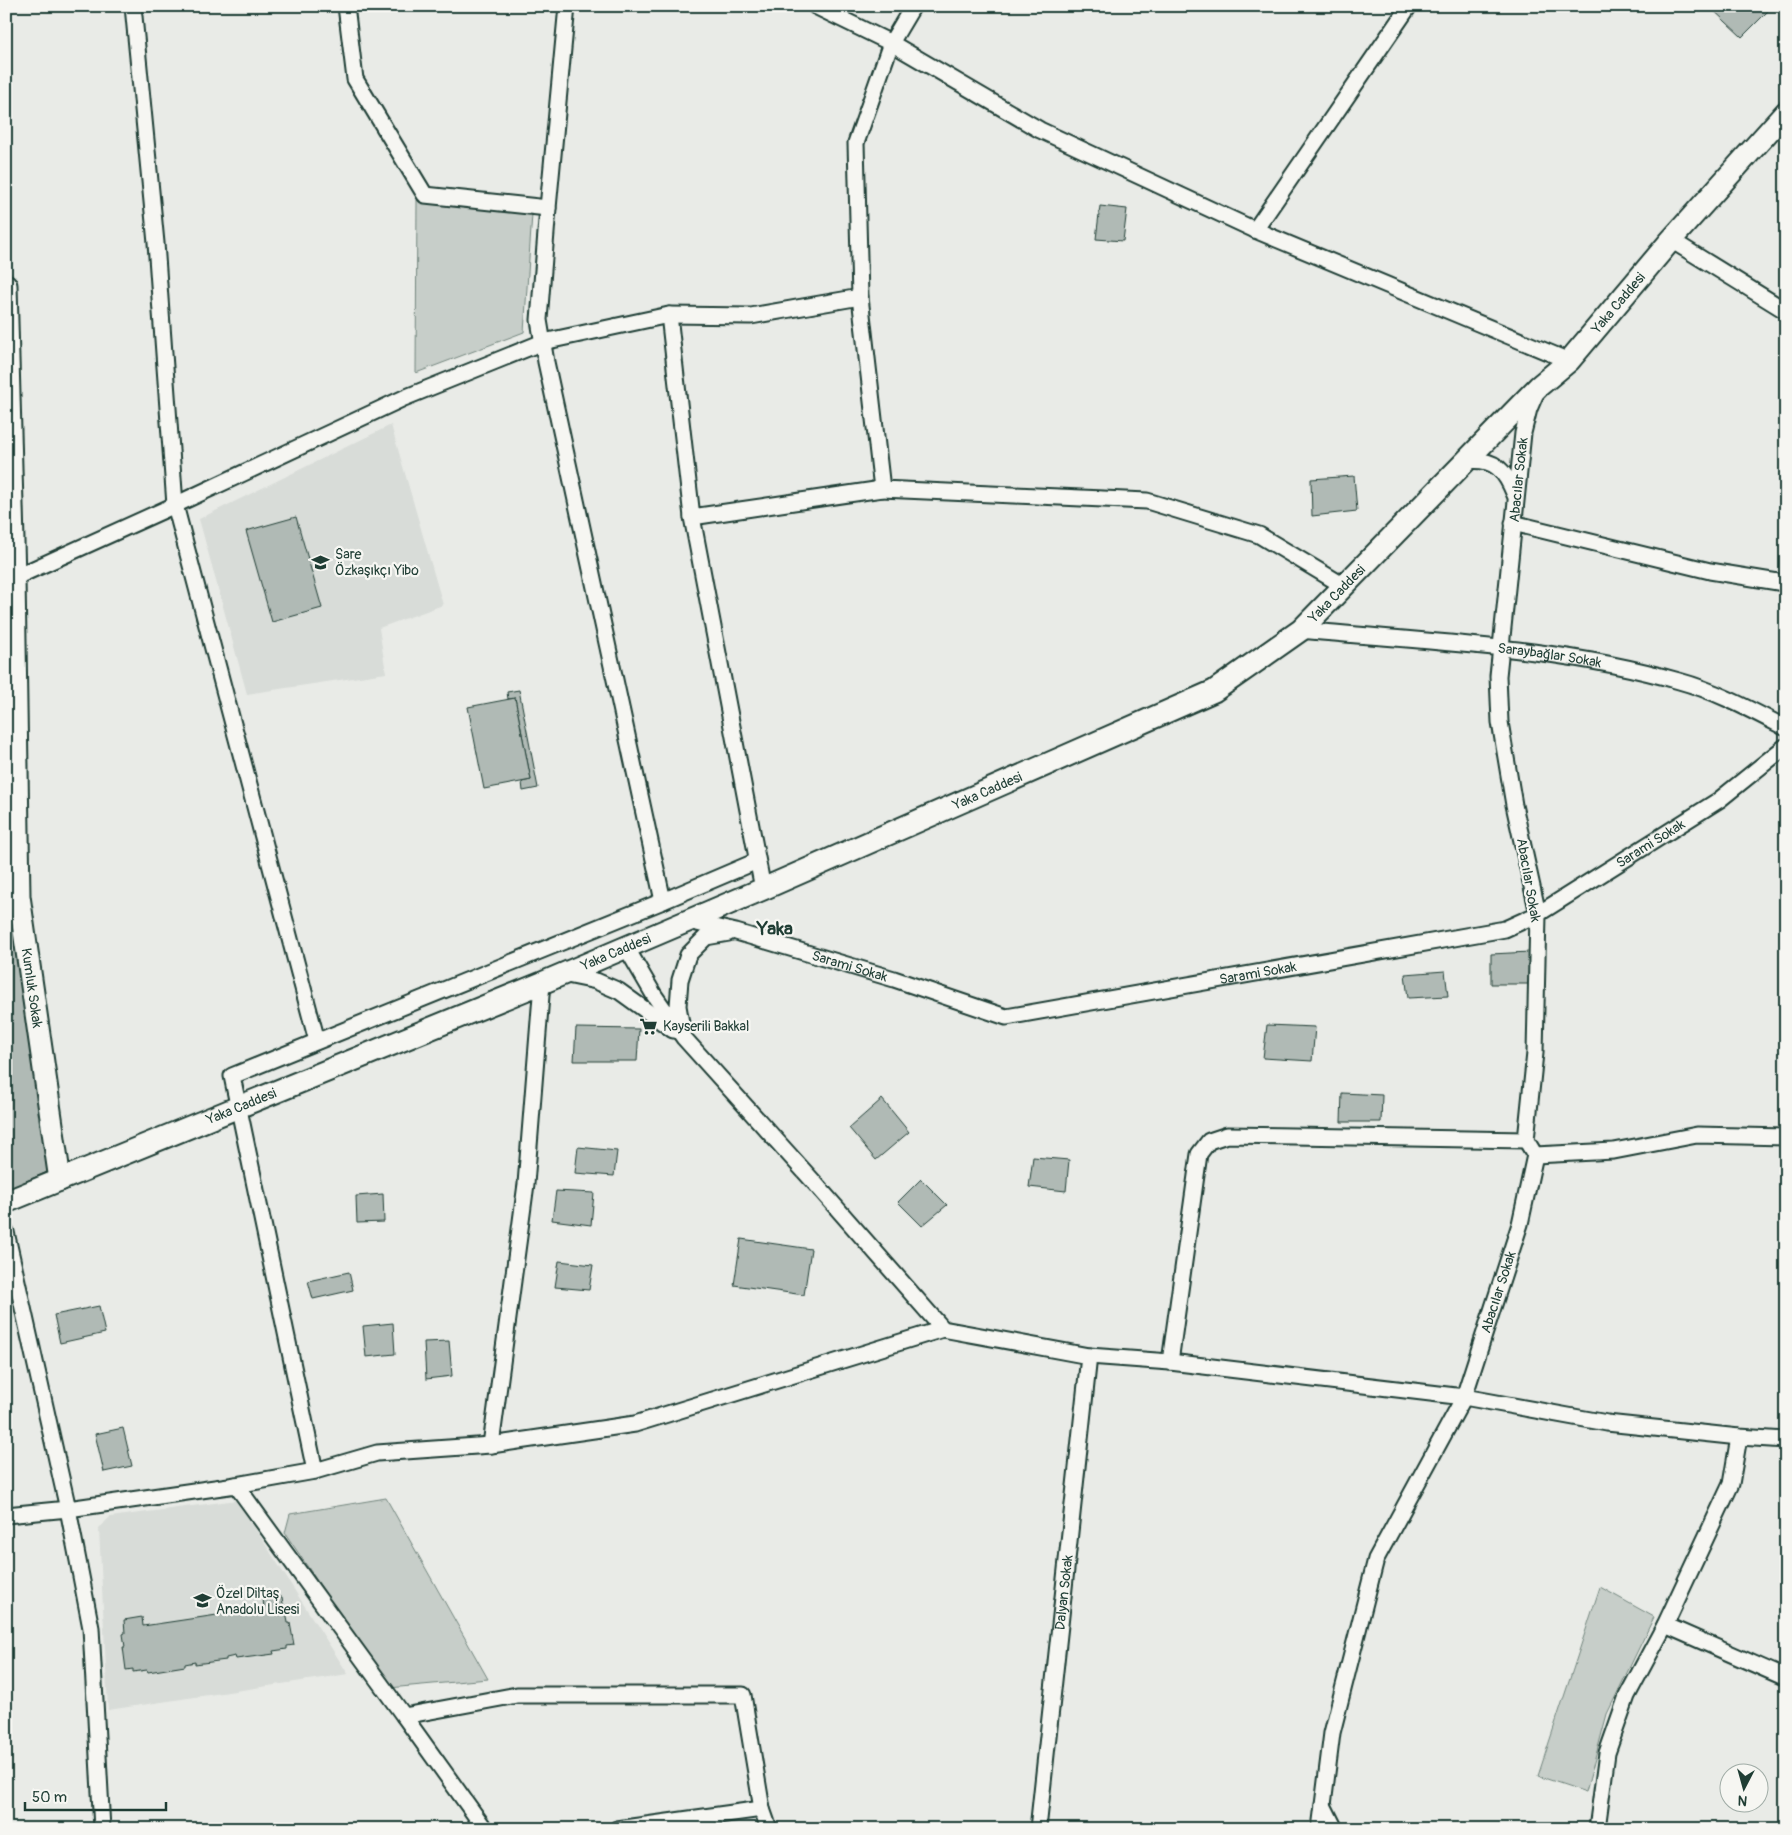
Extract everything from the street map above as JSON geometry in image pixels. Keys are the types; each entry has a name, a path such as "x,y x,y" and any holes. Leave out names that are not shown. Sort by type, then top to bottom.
{"street":[{"path":"133,6 155,233 175,505 317,1041"},
{"path":"346,6 355,78 425,195 548,208"},
{"path":"567,6 539,320 663,901"},
{"path":"815,6 891,43 1040,130 1255,230 1569,361"},
{"path":"882,489 860,297 856,143 891,43 913,6"},
{"path":"1255,230 1409,6"},
{"name":"Yaka Caddesi","path":"6,1202 542,983 763,889 1214,691 1301,630 1539,386 1569,361 1671,240 1786,112"},
{"path":"1671,240 1786,311"},
{"name":"Kumluk Sokak","path":"6,284 10,580 19,896 60,1180"},
{"path":"10,580 404,398 543,342 669,315 751,316 860,297"},
{"path":"669,315 692,517 763,889"},
{"name":"Abacılar Sokak","path":"1526,1140 1535,1052 1538,914 1514,805 1500,722 1498,676 1523,433 1529,409 1539,386"},
{"path":"1467,461 1481,460 1497,465 1508,477 1516,497"},
{"path":"692,517 882,489 1147,501 1259,535 1344,586"},
{"path":"1513,522 1710,571 1786,582"},
{"name":"Saraybağlar Sokak","path":"1301,630 1501,649 1592,660 1680,681 1740,703 1786,728"},
{"name":"Sarami Sokak","path":"688,921 736,932 894,979 1006,1017 1505,929 1538,914 1719,800 1786,746"},
{"path":"315,1471 232,1076 757,861"},
{"path":"684,1038 678,1006 680,980 688,955 706,937 736,932"},
{"path":"626,947 654,995 684,1038 943,1329"},
{"path":"562,974 596,981 619,991 684,1038"},
{"path":"491,1445 526,1184 542,983"},
{"path":"1170,1362 1199,1154 1208,1141 1227,1135 1526,1140 1535,1155 1614,1151 1698,1135 1786,1137"},
{"name":"Abacılar Sokak","path":"1320,1829 1332,1733 1376,1559 1464,1397 1520,1224 1535,1155"},
{"path":"6,1232 68,1509 91,1628 102,1829"},
{"path":"6,1515 68,1509 236,1485 315,1471 377,1453 491,1445 635,1424 943,1329 1089,1356 1170,1362 1464,1397 1607,1423 1786,1440"},
{"name":"Dalyan Sokak","path":"1038,1829 1089,1356"},
{"path":"1597,1829 1607,1753 1627,1696 1665,1625 1731,1484 1739,1437"},
{"path":"236,1485 485,1829"},
{"path":"1665,1625 1786,1678"},
{"path":"404,1716 517,1695 743,1695 762,1809 770,1829"},
{"path":"1323,1805 1335,1829"},
{"path":"617,1829 762,1809"}],"shaded area":[{"path":"417,200 532,214 524,332 416,373"},
{"name":"Sare Özkaşıkçı Yibo","path":"391,425 443,605 379,628 386,673 247,694 199,519"},
{"path":"386,1498 488,1679 389,1688 285,1533 290,1514"},
{"name":"Özel Diltaş Anadolu Lisesi","path":"237,1500 348,1674 108,1710 99,1528 110,1517"},
{"path":"1600,1587 1654,1617 1607,1714 1586,1792 1538,1776"}],"building":[{"path":"1709,6 1773,6 1742,37"},
{"path":"1100,206 1127,209 1123,241 1096,239"},
{"path":"1354,476 1357,511 1312,516 1311,479"},
{"path":"296,517 322,608 272,622 246,531"},
{"path":"519,690 538,788 523,791 522,782 531,780 515,698 508,699 507,692"},
{"path":"515,698 531,780 484,789 468,707"},
{"path":"6,882 12,883 56,1168 6,1190"},
{"path":"1530,952 1529,984 1491,984 1491,954"},
{"path":"1445,971 1448,996 1408,998 1405,974"},
{"path":"1267,1025 1315,1027 1312,1061 1263,1058"},
{"path":"576,1028 639,1029 637,1061 574,1061"},
{"path":"1342,1093 1382,1095 1381,1122 1341,1122"},
{"path":"882,1099 909,1132 876,1160 849,1128"},
{"path":"578,1147 617,1151 614,1176 575,1173"},
{"path":"1033,1157 1069,1160 1066,1191 1029,1187"},
{"path":"921,1179 947,1205 922,1226 898,1202"},
{"path":"556,1191 594,1193 591,1225 552,1220"},
{"path":"383,1194 384,1222 357,1223 356,1196"},
{"path":"741,1239 811,1249 804,1295 734,1285"},
{"path":"559,1261 593,1265 589,1290 555,1287"},
{"path":"349,1272 353,1290 313,1299 308,1281"},
{"path":"99,1306 105,1333 60,1343 54,1315"},
{"path":"393,1323 395,1354 366,1357 363,1326"},
{"path":"449,1341 452,1376 426,1379 424,1342"},
{"path":"123,1428 132,1466 104,1472 95,1434"},
{"path":"282,1597 294,1645 287,1646 287,1649 273,1651 274,1654 236,1659 235,1656 226,1658 226,1660 195,1664 195,1662 185,1664 185,1666 148,1672 147,1670 133,1672 133,1669 126,1670 123,1647 125,1647 123,1634 125,1633 124,1620 142,1617 143,1626 264,1608 263,1599"}],"place":[{"name":"Sare Özkaşıkçı Yibo","path":"321,562"},
{"name":"Kayserili Bakkal","path":"649,1026"},
{"name":"Özel Diltaş Anadolu Lisesi","path":"202,1601"}],"district":[{"name":"Yaka","path":"775,928"}]}
